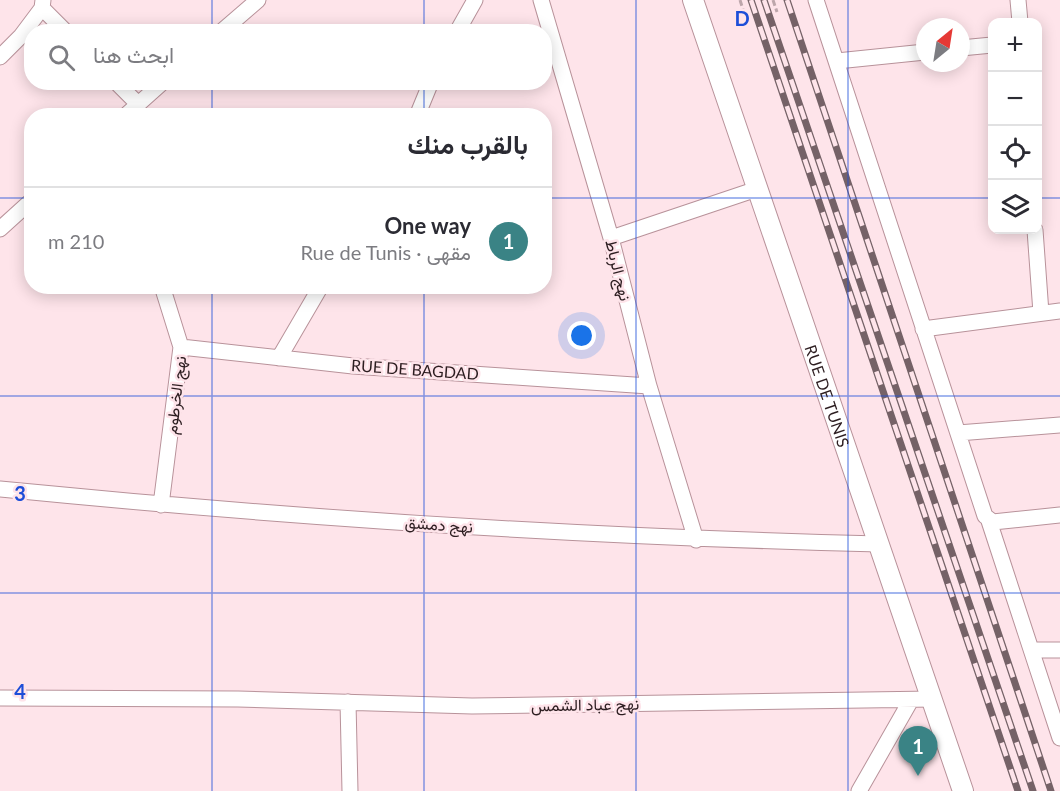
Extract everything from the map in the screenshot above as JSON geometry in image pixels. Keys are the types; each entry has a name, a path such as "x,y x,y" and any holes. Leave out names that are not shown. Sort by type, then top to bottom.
{"street":[{"path":"230,24 258,0"},
{"path":"462,24 475,0"},
{"name":"نهج الرباط","path":"541,0 548,24"},
{"name":"RUE DE TUNIS","path":"693,0 963,791"},
{"path":"816,0 985,516 1033,650 1060,738"},
{"path":"1018,0 1020,18"},
{"path":"29,24 42,4 59,24"},
{"path":"0,57 24,31"},
{"name":"نهج الرباط","path":"552,37 611,238 649,386 696,540"},
{"path":"970,47 988,45"},
{"path":"837,61 916,53"},
{"path":"124,90 138,104"},
{"path":"134,108 154,90"},
{"path":"420,108 428,90"},
{"path":"611,238 757,189"},
{"path":"0,229 24,207"},
{"path":"1035,234 1041,313"},
{"name":"نهج الخرطوم","path":"161,505 181,347 164,294"},
{"path":"279,358 316,294"},
{"path":"923,329 1060,311"},
{"name":"RUE DE BAGDAD","path":"181,347 353,366 649,386"},
{"path":"958,433 1060,425"},
{"name":"نهج دمشق","path":"0,489 161,505 696,540 880,544"},
{"path":"988,521 1060,516"},
{"path":"1033,650 1060,650"},
{"name":"نهج عباد الشمس","path":"0,698 238,699 472,705 933,699"},
{"path":"860,791 911,700"},
{"path":"348,702 350,791"}],"path":[{"path":"740,0 746,19"},
{"path":"772,0 777,12"}],"railway":[{"path":"751,0 1018,791"},
{"path":"764,0 1033,791"},
{"path":"787,0 1051,791"}],"place":[{"name":"One way","path":"918,776"}]}
